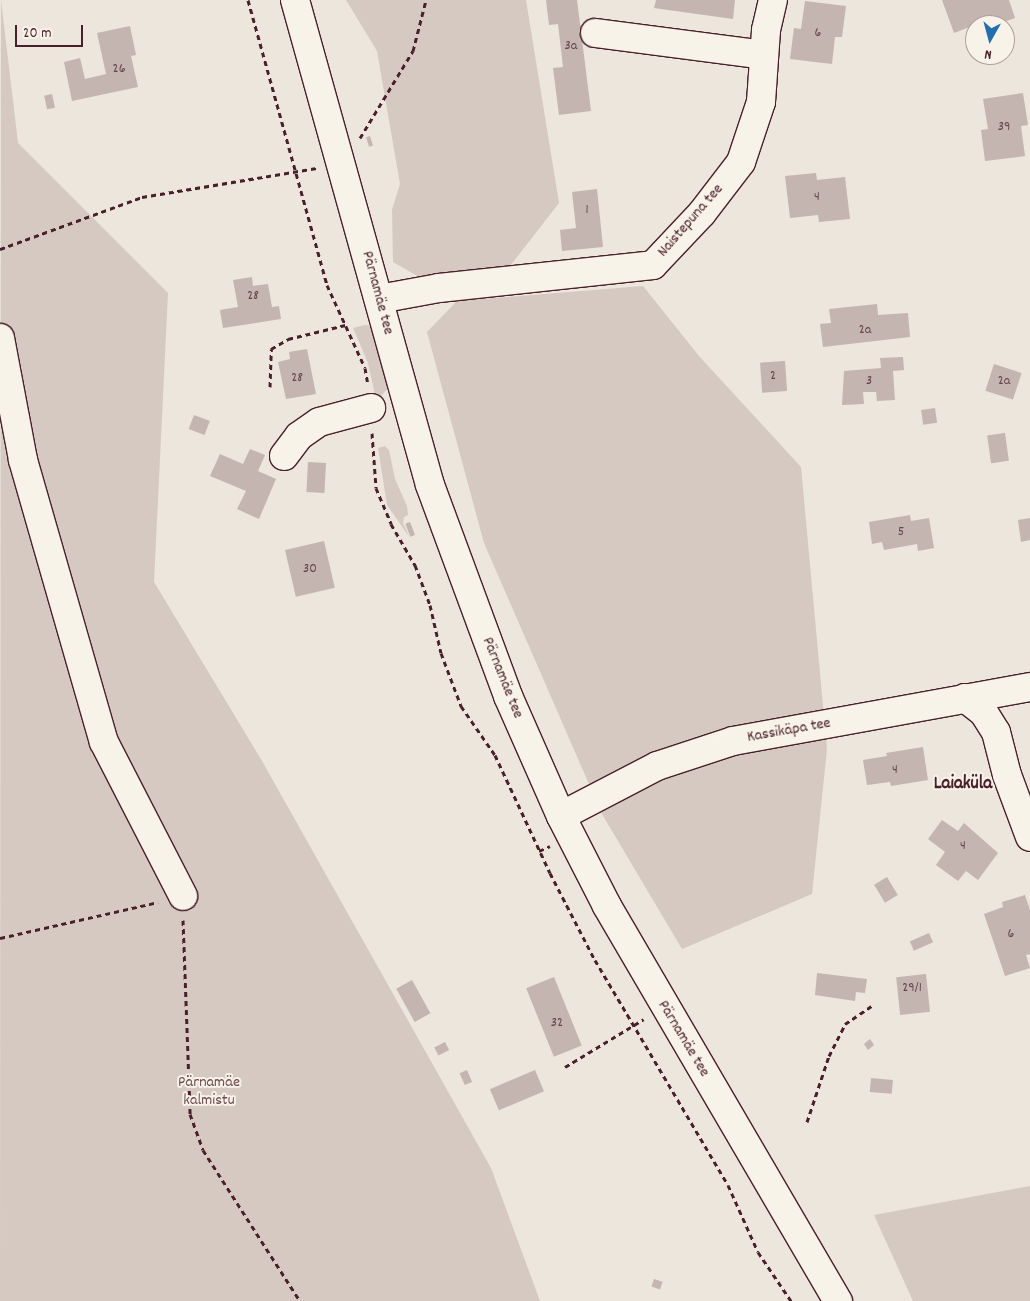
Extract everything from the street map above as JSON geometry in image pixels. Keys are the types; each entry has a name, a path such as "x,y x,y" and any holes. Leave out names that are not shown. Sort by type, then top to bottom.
{"main road":[{"name":"Pärnamäe tee","path":"295,0 440,517 508,696 561,816 664,1006 838,1301"},
{"name":"Naistepuna tee","path":"380,299 440,288 653,265 702,213 741,162 761,102 764,55 773,0"},
{"path":"594,33 764,55"},
{"path":"0,338 23,460 104,742 183,896"},
{"path":"284,456 299,436 319,422 371,408"},
{"name":"Kassikäpa tee","path":"561,816 657,766 733,741 1030,687"},
{"path":"965,698 984,713 996,732 1007,775 1030,837"}],"path":[{"path":"0,249 142,198 341,164 375,116 413,50 426,0"},
{"path":"270,387 271,349 288,339 345,325"},
{"path":"0,938 183,896 190,1114 204,1150 300,1301"},
{"path":"564,1067 664,1006"},
{"path":"807,1122 828,1056 845,1024 872,1006"}],"green space":[{"name":"Pärnamäe kalmistu","path":"1,0 18,143 168,293 154,582 262,761 491,1168 540,1301 0,1301"},
{"path":"346,0 526,0 559,203 510,266 421,278 393,262 392,210 400,184 377,51"},
{"path":"643,286 699,356 801,467 827,749 812,894 682,949 602,814 484,543 427,332 457,301"},
{"path":"365,325 374,326 390,386 381,396 375,395 368,363 353,328"},
{"path":"385,446 389,450 395,479 407,506 408,515 404,517 403,523 410,538 387,505 378,448"},
{"path":"1030,1186 1030,1301 913,1301 874,1215"}],"building":[{"path":"546,0 577,0 591,111 559,115 553,68 563,67 558,24 549,25"},
{"path":"656,0 735,0 733,19 654,8"},
{"path":"942,0 1009,0 1014,15 965,15 965,29 954,33"},
{"path":"805,1 846,6 842,37 835,37 832,64 790,59 794,28 801,29"},
{"path":"130,26 136,55 131,56 138,87 72,101 64,62 80,58 85,79 106,74 97,33"},
{"path":"1023,93 1028,125 1021,126 1025,156 985,161 981,130 988,129 983,99"},
{"path":"52,94 55,108 47,109 44,96"},
{"path":"370,136 373,146 369,147 366,137"},
{"path":"816,173 817,180 845,177 850,219 819,222 818,215 790,218 785,176"},
{"path":"597,189 603,247 562,251 560,230 576,228 572,192"},
{"path":"252,277 253,286 268,284 272,307 279,306 281,319 223,328 220,310 238,307 233,280"},
{"path":"877,304 878,315 908,313 910,337 823,347 820,324 831,323 829,309"},
{"path":"307,349 316,394 286,399 278,362 290,359 289,352"},
{"path":"903,357 904,370 893,371 895,400 877,401 876,392 863,392 864,404 842,405 844,371 881,368 880,358"},
{"path":"785,361 787,391 762,393 760,363"},
{"path":"994,364 1022,373 1013,400 985,391"},
{"path":"935,408 937,423 923,425 921,410"},
{"path":"194,415 210,421 204,435 189,429"},
{"path":"1005,433 1009,461 991,463 987,436"},
{"path":"250,449 265,455 258,471 276,479 259,519 237,509 246,491 210,476 220,454 243,464"},
{"path":"308,462 326,463 324,493 306,492"},
{"path":"910,515 911,521 929,518 934,548 918,551 917,544 884,550 882,542 872,544 869,522"},
{"path":"1030,518 1030,540 1021,542 1018,520"},
{"path":"410,522 415,535 410,537 405,524"},
{"path":"324,541 335,588 296,597 285,550"},
{"path":"923,747 928,780 891,786 890,782 867,785 863,760 887,756 886,753"},
{"path":"942,820 958,831 964,823 998,853 978,880 966,871 958,881 936,865 945,852 928,839"},
{"path":"887,877 898,895 885,903 874,885"},
{"path":"1025,895 1030,910 1030,954 1026,955 1030,968 1005,976 984,914 1003,907 1002,902"},
{"path":"929,933 933,942 914,951 910,942"},
{"path":"817,973 867,979 865,993 856,992 855,1001 815,995"},
{"path":"926,974 930,1012 900,1015 896,977"},
{"path":"554,977 582,1046 554,1057 526,988"},
{"path":"412,980 430,1013 415,1022 396,989"},
{"path":"870,1039 874,1045 868,1050 864,1044"},
{"path":"445,1042 449,1050 438,1055 434,1047"},
{"path":"467,1070 472,1082 465,1085 460,1073"},
{"path":"535,1070 544,1091 499,1110 490,1089"},
{"path":"871,1078 893,1080 892,1094 870,1092"},
{"path":"654,1279 663,1282 660,1289 652,1287"}],"district":[{"name":"Laiaküla","path":"963,785"}]}
